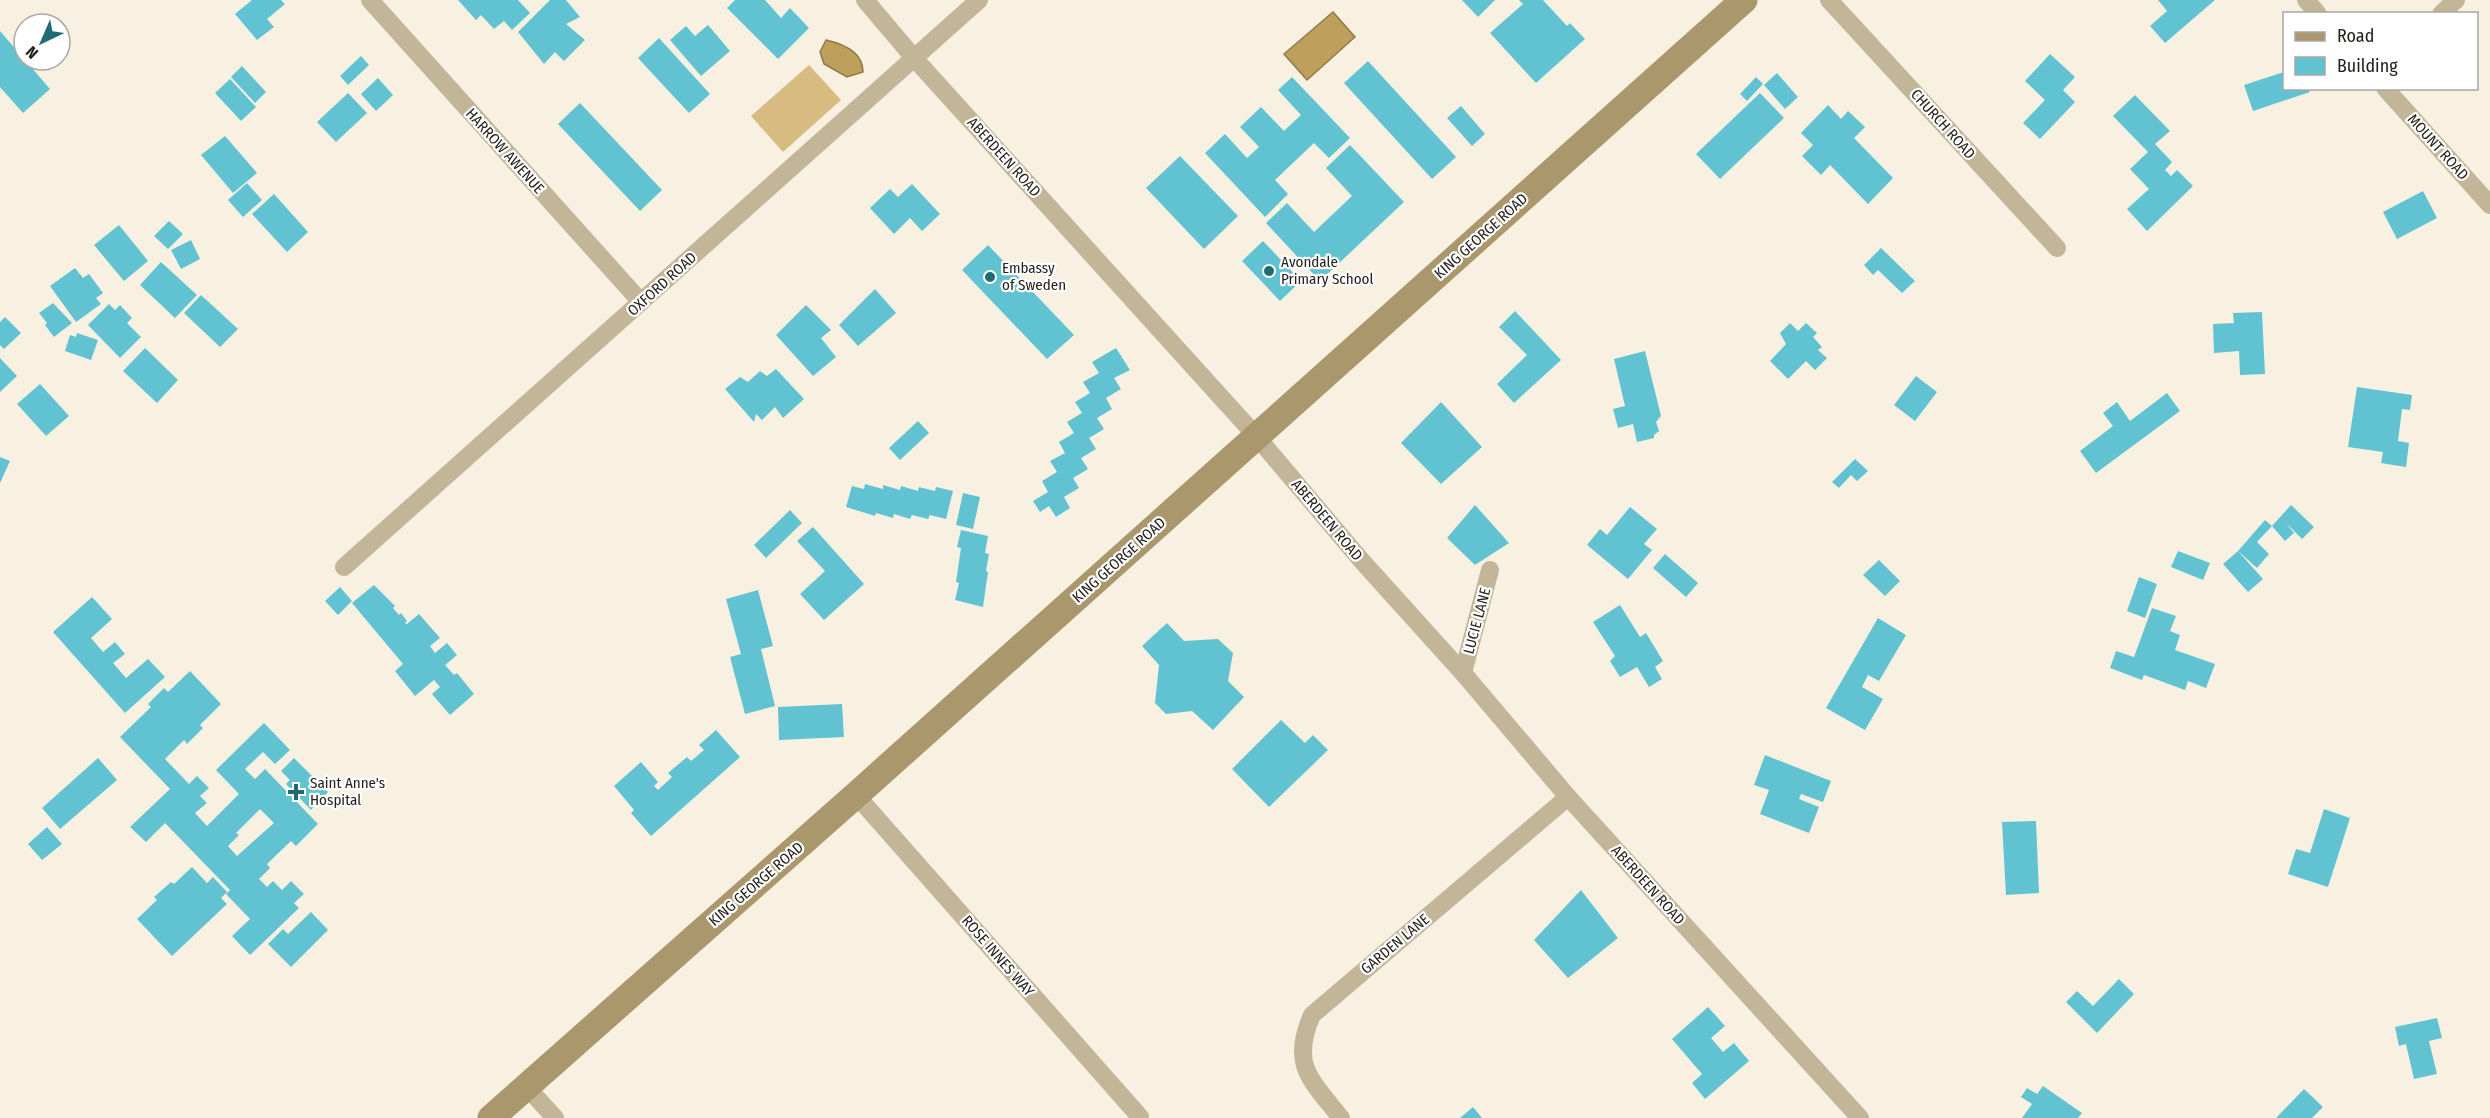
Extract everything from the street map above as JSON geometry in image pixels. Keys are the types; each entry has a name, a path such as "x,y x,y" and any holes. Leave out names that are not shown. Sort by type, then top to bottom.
{"main road":[{"name":"KING GEORGE ROAD","path":"491,1118 856,795 1744,0"}],"street":[{"name":"HARROW AWENUE","path":"370,0 641,302"},
{"name":"ABERDEEN ROAD","path":"865,0 914,58 1257,437 1568,797 1860,1118"},
{"name":"OXFORD ROAD","path":"344,567 979,0"},
{"name":"CHURCH ROAD","path":"1829,0 2057,248"},
{"path":"2306,0 2316,12"},
{"path":"2443,12 2456,0"},
{"name":"MOUNT ROAD","path":"2387,90 2490,205"},
{"name":"LUCIE LANE","path":"1463,673 1490,570"},
{"name":"ROSE INNES WAY","path":"856,795 1140,1117"},
{"name":"GARDEN LANE","path":"1341,1118 1309,1077 1303,1063 1302,1048 1305,1032 1312,1015 1568,797"},
{"path":"526,1086 555,1118"}],"shaded area":[{"path":"1333,12 1355,37 1307,80 1284,54"},
{"path":"826,40 846,47 856,54 860,59 863,72 847,77 824,64 820,52"},
{"path":"809,65 841,100 783,152 751,116"}],"building":[{"path":"252,0 281,0 285,4 267,19 274,27 257,40 235,14"},
{"path":"458,0 518,0 530,13 512,30 504,21 494,29 481,15 476,20"},
{"path":"550,0 566,0 580,17 566,24 585,40 564,61 555,52 544,64 518,32"},
{"path":"735,0 765,0 781,18 790,8 809,28 778,59 727,8"},
{"path":"1462,0 1495,0 1478,17"},
{"path":"1519,0 1543,0 1567,26 1570,23 1585,39 1536,83 1490,33 1523,4"},
{"path":"2158,0 2215,0 2165,43 2150,26 2167,11"},
{"path":"708,25 730,51 701,76 670,40 686,26 695,36"},
{"path":"0,31 12,45 12,72 35,72 50,89 23,113 0,87"},
{"path":"659,38 710,94 689,113 638,58"},
{"path":"2050,54 2075,77 2063,90 2075,102 2040,139 2023,123 2045,100 2025,81"},
{"path":"361,56 369,65 348,85 340,76"},
{"path":"1368,61 1456,157 1432,179 1344,83"},
{"path":"242,66 266,92 255,103 231,77"},
{"path":"2283,72 2283,90 2309,90 2310,92 2253,111 2244,85"},
{"path":"1777,73 1798,97 1785,109 1764,85"},
{"path":"1292,77 1350,138 1329,158 1314,143 1275,180 1288,194 1265,217 1205,153 1225,134 1247,158 1259,147 1240,127 1261,107 1284,131 1301,115 1278,90"},
{"path":"1756,77 1763,84 1747,101 1740,94"},
{"path":"378,78 393,95 376,111 361,94"},
{"path":"230,79 256,107 241,121 215,93"},
{"path":"348,93 367,113 336,142 317,122"},
{"path":"1760,93 1784,118 1720,179 1696,154"},
{"path":"2135,95 2170,131 2155,144 2172,162 2165,170 2171,176 2177,170 2193,186 2147,231 2127,209 2149,189 2130,169 2148,152 2113,116"},
{"path":"580,103 662,190 640,211 558,124"},
{"path":"1828,105 1841,119 1848,111 1865,127 1854,138 1893,178 1868,204 1830,165 1821,175 1802,156 1813,145 1801,133"},
{"path":"1461,106 1485,134 1472,146 1447,118"},
{"path":"225,136 257,173 233,193 201,155"},
{"path":"1350,145 1404,202 1320,281 1266,223 1287,203 1314,232 1352,196 1326,168"},
{"path":"1180,156 1238,216 1204,249 1146,188"},
{"path":"247,183 262,200 243,217 228,200"},
{"path":"912,184 940,214 922,231 910,218 894,234 870,208 890,189 898,197"},
{"path":"2423,191 2437,218 2397,239 2383,212"},
{"path":"274,194 308,232 287,252 252,214"},
{"path":"169,221 183,234 168,249 154,236"},
{"path":"119,225 148,261 124,281 94,245"},
{"path":"191,240 200,259 181,269 171,250"},
{"path":"1263,241 1301,281 1280,301 1242,261"},
{"path":"988,245 1074,335 1047,359 962,270"},
{"path":"1881,248 1915,281 1902,293 1878,270 1873,275 1864,265"},
{"path":"161,262 197,295 175,318 140,285"},
{"path":"75,268 83,278 89,274 103,293 96,298 101,304 76,322 50,286"},
{"path":"875,289 896,313 858,346 839,325"},
{"path":"201,295 238,329 220,347 184,313"},
{"path":"53,303 72,323 54,337 39,313"},
{"path":"109,304 115,310 120,305 132,318 127,323 141,337 120,358 88,325"},
{"path":"806,305 831,330 821,338 836,357 813,376 776,335"},
{"path":"1515,311 1561,360 1514,403 1497,384 1527,355 1499,327"},
{"path":"2262,312 2265,374 2240,375 2239,351 2214,353 2213,324 2234,323 2233,313"},
{"path":"5,317 21,333 4,349 0,345 0,322"},
{"path":"1790,323 1798,331 1806,323 1817,333 1813,337 1822,347 1818,350 1827,358 1815,370 1806,361 1788,379 1770,361 1786,344 1780,333"},
{"path":"77,333 98,340 91,360 65,351 70,335 76,337"},
{"path":"145,348 178,380 157,403 123,371"},
{"path":"1116,348 1130,370 1114,378 1121,389 1106,398 1112,409 1097,418 1104,429 1089,438 1096,449 1081,458 1088,469 1073,478 1079,488 1064,497 1070,508 1056,517 1049,506 1040,512 1033,501 1048,492 1042,481 1057,472 1050,461 1065,453 1059,442 1074,433 1067,422 1082,413 1075,402 1090,393 1083,382 1099,373 1092,362"},
{"path":"1645,351 1661,416 1656,422 1659,431 1654,438 1637,442 1633,424 1618,428 1613,409 1625,406 1614,359"},
{"path":"0,358 17,376 0,392"},
{"path":"776,369 804,399 783,418 775,407 762,420 756,414 754,422 725,389 740,377 748,382 760,371 767,376"},
{"path":"1916,376 1937,392 1915,421 1894,405"},
{"path":"40,384 69,416 46,436 17,404"},
{"path":"2357,387 2412,395 2410,410 2402,409 2398,441 2409,443 2406,467 2381,463 2383,452 2348,447"},
{"path":"2167,393 2180,411 2096,473 2080,451 2113,426 2103,413 2117,402 2130,421"},
{"path":"1441,402 1482,447 1441,484 1401,443"},
{"path":"918,421 929,433 900,460 889,448"},
{"path":"0,457 10,461 0,483"},
{"path":"1855,459 1868,471 1857,481 1851,475 1839,488 1832,482"},
{"path":"865,484 883,489 883,485 900,490 901,486 918,491 919,487 935,491 936,487 953,491 946,519 930,515 928,519 912,515 910,519 894,514 893,518 876,513 875,516 846,507 852,486 864,489"},
{"path":"963,493 980,497 973,529 956,525"},
{"path":"1475,505 1509,543 1475,565 1447,538"},
{"path":"2291,505 2314,527 2302,539 2286,523 2294,533 2285,541 2272,526"},
{"path":"1630,507 1657,529 1644,544 1652,550 1628,579 1587,545 1600,529 1607,535"},
{"path":"790,510 802,523 766,558 754,545"},
{"path":"2265,520 2272,526 2257,542 2269,554 2257,568 2238,551"},
{"path":"813,527 864,584 824,620 800,594 825,571 797,541"},
{"path":"961,530 988,536 985,553 989,554 986,571 988,572 983,607 955,600 959,583 956,582 961,548 957,547"},
{"path":"2178,551 2210,563 2203,580 2171,567"},
{"path":"2238,551 2263,579 2248,592 2223,564"},
{"path":"1665,554 1698,583 1686,597 1653,568"},
{"path":"1879,560 1900,581 1885,596 1863,575"},
{"path":"2139,577 2157,584 2145,618 2127,611"},
{"path":"374,585 395,606 393,608 399,615 401,613 407,621 405,623 407,624 419,614 440,638 430,646 435,653 447,643 457,655 445,665 454,675 457,673 474,694 450,715 432,694 440,687 434,680 415,696 395,671 403,664 352,603"},
{"path":"340,587 352,601 338,615 325,601"},
{"path":"758,590 773,646 761,649 775,706 745,714 730,657 741,654 726,599"},
{"path":"92,597 112,619 91,638 103,652 115,642 125,654 113,663 126,678 148,659 165,677 125,713 53,632"},
{"path":"1620,605 1640,637 1646,633 1663,661 1655,667 1662,679 1649,687 1637,667 1620,677 1610,661 1615,656 1593,622"},
{"path":"2152,608 2176,616 2170,631 2180,635 2175,650 2215,664 2206,688 2188,681 2185,690 2144,675 2142,680 2110,668 2116,651 2134,657"},
{"path":"1878,618 1906,635 1879,681 1868,675 1862,687 1883,699 1865,730 1826,708"},
{"path":"1167,623 1184,641 1218,639 1233,653 1228,681 1244,697 1213,730 1192,711 1166,714 1155,703 1159,665 1142,646"},
{"path":"190,671 221,704 200,725 203,728 187,744 184,740 165,759 189,784 197,776 209,788 200,796 207,803 195,813 207,826 239,794 216,770 264,723 290,750 275,764 263,752 245,769 255,779 265,769 318,824 296,846 291,841 267,864 270,868 259,879 267,887 273,881 282,890 291,881 304,894 294,903 299,908 250,955 232,936 250,919 226,894 230,890 165,823 146,842 130,827 170,789 120,737 151,707 148,704 164,688 168,692","holes":["260,809 274,823 237,856 228,846 239,835 236,833"]},
{"path":"842,704 844,737 779,740 778,707"},
{"path":"1281,720 1305,743 1313,735 1328,750 1269,807 1232,769"},
{"path":"716,730 740,757 651,836 631,813 634,810 614,786 641,762 658,782 654,786 658,790 672,777 668,773 687,757 691,761 704,750 699,745"},
{"path":"1765,755 1831,781 1823,802 1801,794 1799,799 1819,807 1809,833 1760,814 1769,790 1754,785"},
{"path":"98,758 117,780 60,829 42,808"},
{"path":"294,758 328,792 311,810 286,784 290,780 281,771"},
{"path":"2324,809 2350,818 2328,887 2288,874 2296,849 2310,853"},
{"path":"2036,821 2039,893 2006,895 2002,822"},
{"path":"47,827 62,844 42,860 28,844"},
{"path":"192,867 207,883 213,877 227,892 221,898 227,904 172,956 137,919 157,900 154,897 171,882 174,884"},
{"path":"1581,890 1618,938 1568,978 1534,940"},
{"path":"311,912 328,930 291,967 268,944 283,929 288,934"},
{"path":"2119,979 2134,994 2097,1033 2066,1002 2077,991 2093,1006"},
{"path":"1708,1007 1725,1026 1711,1038 1723,1052 1734,1043 1749,1061 1705,1099 1692,1083 1702,1074 1672,1039"},
{"path":"2437,1018 2442,1038 2429,1041 2437,1074 2414,1079 2406,1044 2399,1046 2395,1027"},
{"path":"2043,1086 2082,1113 2078,1118 2022,1118 2032,1104 2021,1097 2027,1088 2037,1094"},
{"path":"2304,1089 2323,1107 2312,1118 2276,1118"},
{"path":"1473,1107 1482,1118 1460,1118"}],"place":[{"name":"Avondale Primary School","path":"1269,271"},
{"name":"Embassy of Sweden","path":"990,277"},
{"name":"Saint Anne's Hospital","path":"296,792"}]}
